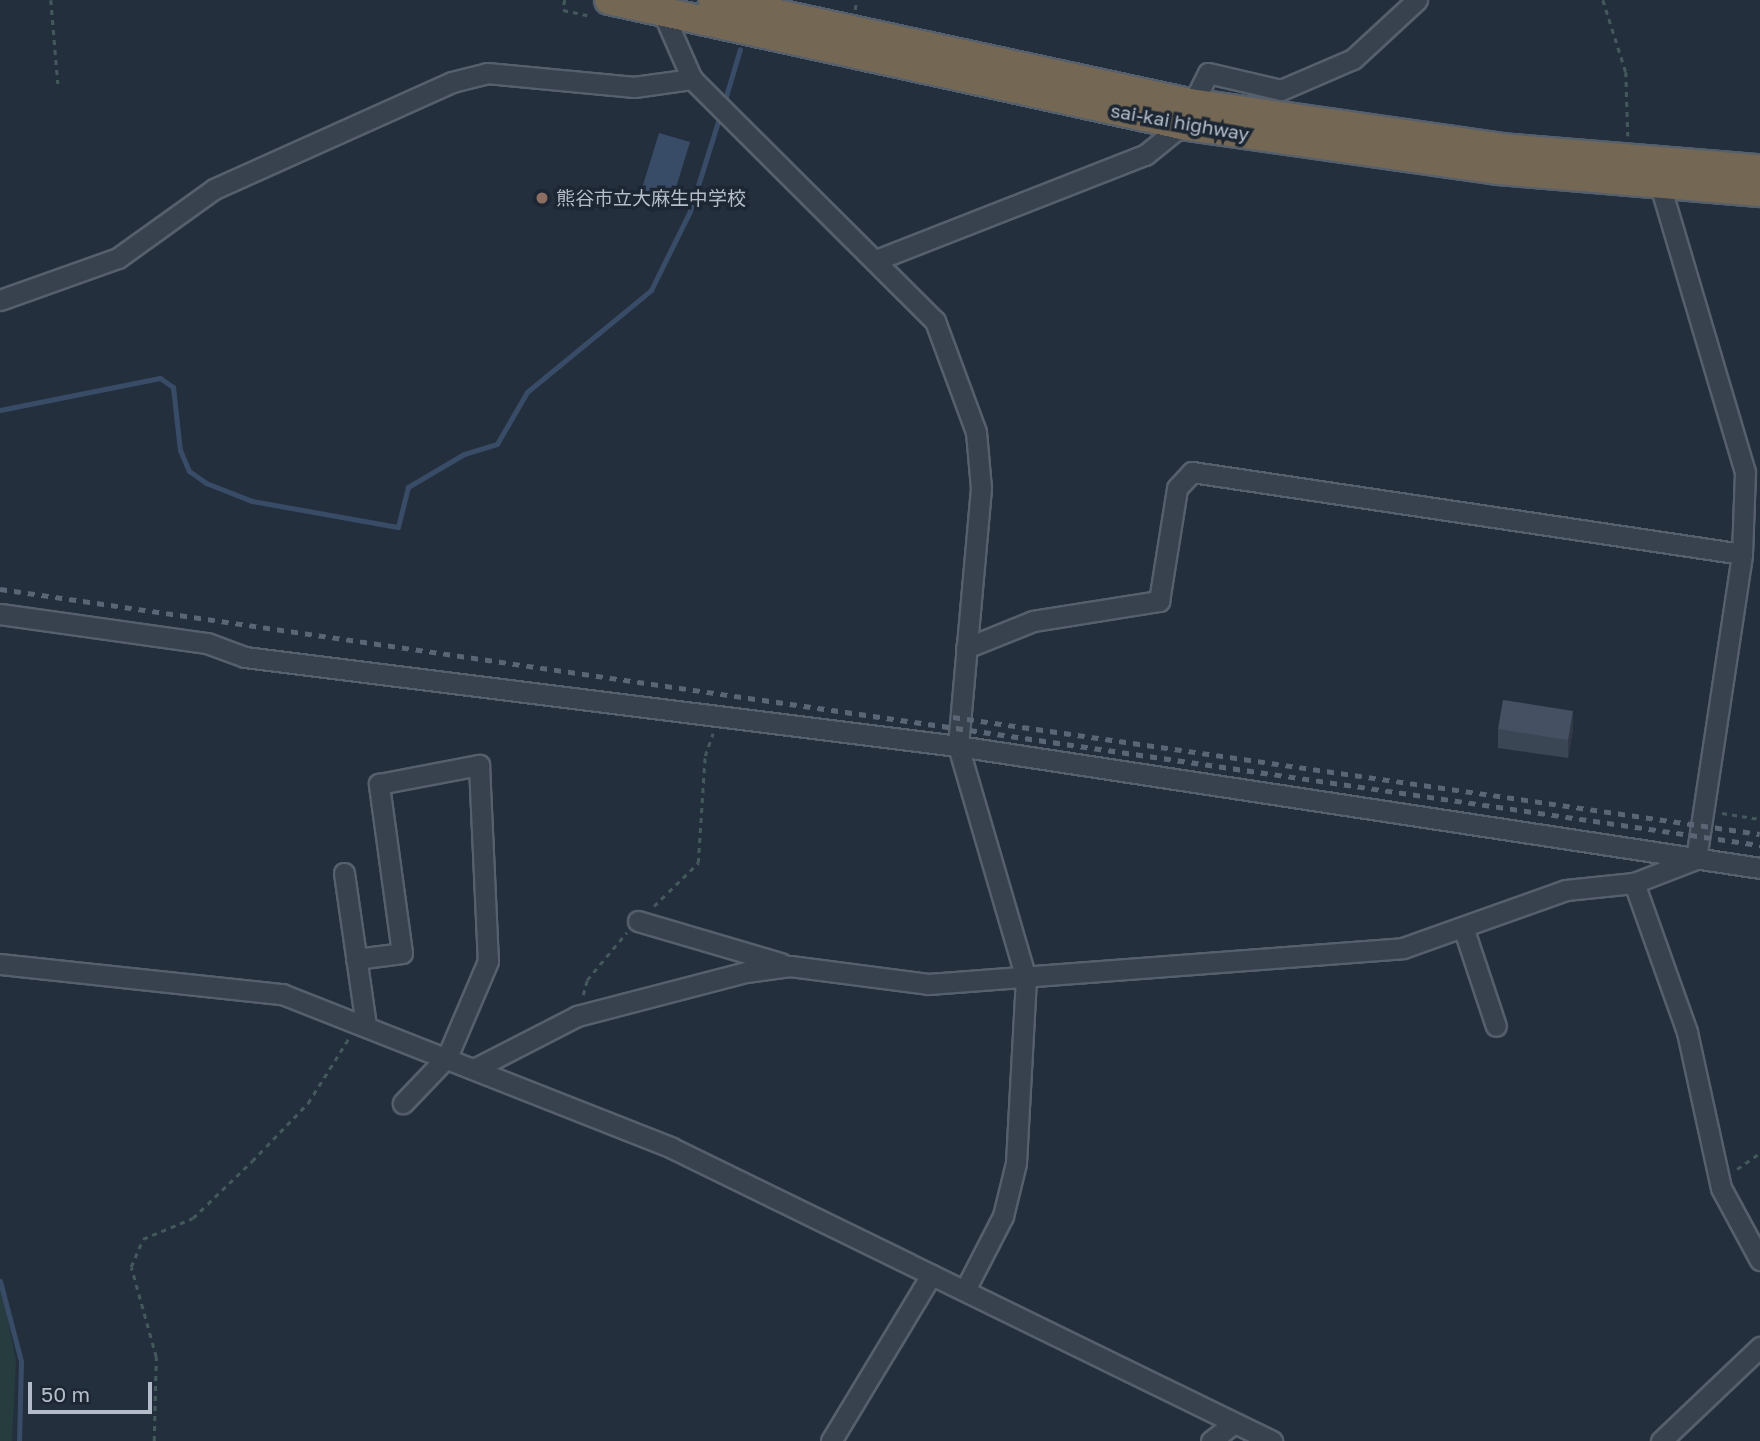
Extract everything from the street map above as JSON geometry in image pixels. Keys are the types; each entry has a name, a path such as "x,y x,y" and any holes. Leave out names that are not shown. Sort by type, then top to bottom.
{"highway":[{"name":"sai-kai highway","path":"609,0 660,6 1186,114 1657,175 1760,192"},
{"name":"sai-kai highway","path":"713,0 1186,114 1628,161 1657,175 1760,169"}],"street":[{"path":"879,259 1145,155 1186,114 1208,72 1281,90 1315,76 1370,46 1417,0"},
{"path":"660,6 692,79 715,106 879,259 935,321 976,432 981,488 958,746 1026,978 1016,1163 1003,1216 965,1290"},
{"path":"0,300 118,257 214,189 452,82 487,73 634,86 692,79"},
{"path":"1657,175 1745,471 1742,554 1696,859"},
{"path":"966,648 1033,621 1159,601 1177,488 1192,472 1742,554"},
{"path":"0,614 207,643 245,657 958,746 1760,868"},
{"path":"356,959 402,953 379,784 479,765 488,961 447,1057 403,1103"},
{"path":"638,921 790,966 928,984 1403,948 1566,890 1634,883 1696,859"},
{"path":"344,873 356,959 361,1024"},
{"path":"1634,883 1687,1031 1720,1181 1760,1260"},
{"path":"1463,927 1496,1026"},
{"path":"0,964 282,994 476,1068 672,1148 1272,1441"},
{"path":"476,1068 577,1016 790,966"},
{"path":"831,1441 931,1275"},
{"path":"1661,1441 1760,1347"},
{"path":"1211,1441 1234,1423"}],"path":[{"path":"51,0 58,83"},
{"path":"563,10 565,0"},
{"path":"1603,0 1626,72 1628,161"},
{"path":"577,1016 587,980 638,921 698,863 705,756 719,717"},
{"path":"1704,811 1760,818"},
{"path":"154,1441 156,1357 131,1267 143,1238 193,1218 252,1161 308,1103 361,1024"},
{"path":"1720,1181 1760,1153"}],"green space":[{"path":"0,1280 16,1361 12,1441 0,1441"}],"water":[{"path":"659,133 690,142 670,207 639,198"}],"building":[{"path":"1503,700 1573,711 1568,740 1498,729"}],"waterway":[{"path":"724,103 740,49"},
{"path":"0,410 160,378 173,387 180,450 189,471 206,483 252,501 398,527 408,487 464,454 497,444 527,392 651,290 690,211 720,115"},
{"path":"0,1281 21,1361 19,1441"}],"railway":[{"path":"0,589 1760,845"},
{"path":"953,717 1760,834"}],"place":[{"name":"熊谷市立大麻生中学校","path":"542,198"}]}
